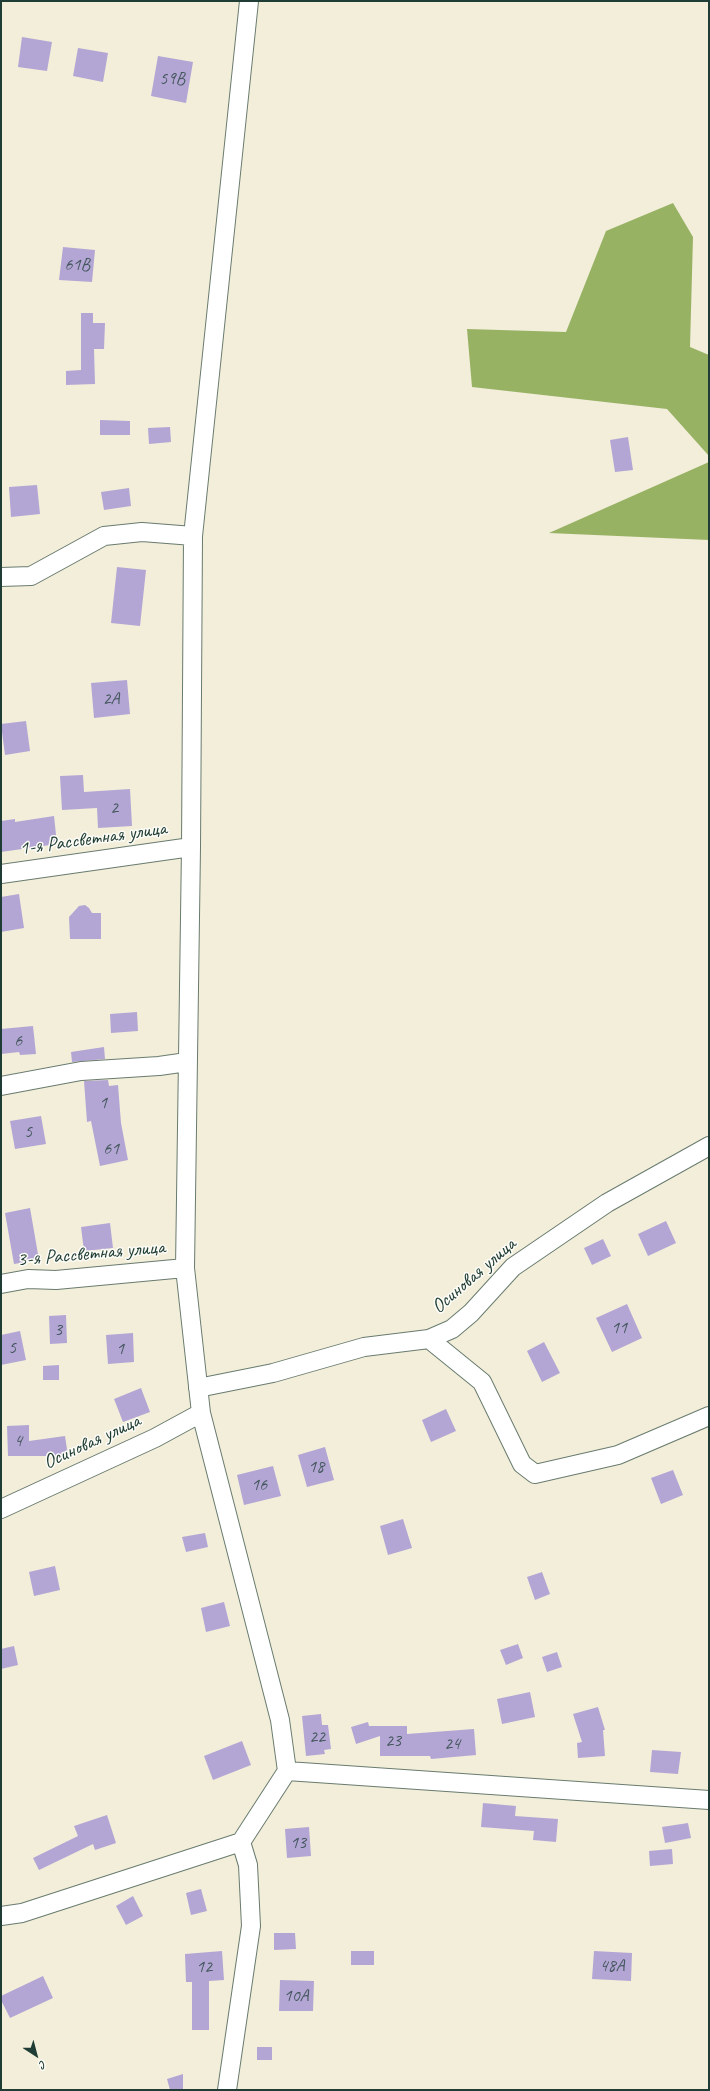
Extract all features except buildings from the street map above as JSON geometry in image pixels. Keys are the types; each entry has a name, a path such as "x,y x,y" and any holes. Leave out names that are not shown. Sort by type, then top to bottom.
{"street":[{"path":"1,1916 22,1913 241,1842 287,1771 280,1720 201,1413 185,1268 191,847 193,536 249,1"},
{"path":"1,577 30,576 104,536 142,532 193,536"},
{"name":"1-я Рассветная улица","path":"1,874 191,847"},
{"path":"1,1086 80,1071 159,1066 188,1062"},
{"name":"Осиновая улица","path":"198,1388 273,1373 364,1347 428,1339 452,1329 466,1317 513,1267 607,1203 709,1146"},
{"name":"3-я Рассветная улица","path":"1,1284 28,1279 56,1280 185,1268"},
{"path":"428,1339 482,1382 522,1464 535,1474 618,1455 709,1416"},
{"name":"Осиновая улица","path":"1,1509 155,1438 201,1413"},
{"path":"287,1771 709,1800"},
{"path":"227,2090 251,1926 248,1865 241,1842"}],"green space":[{"path":"673,203 693,237 690,347 709,355 709,456 667,409 472,387 467,329 566,332 606,231"},
{"path":"709,462 709,540 549,533"}]}
